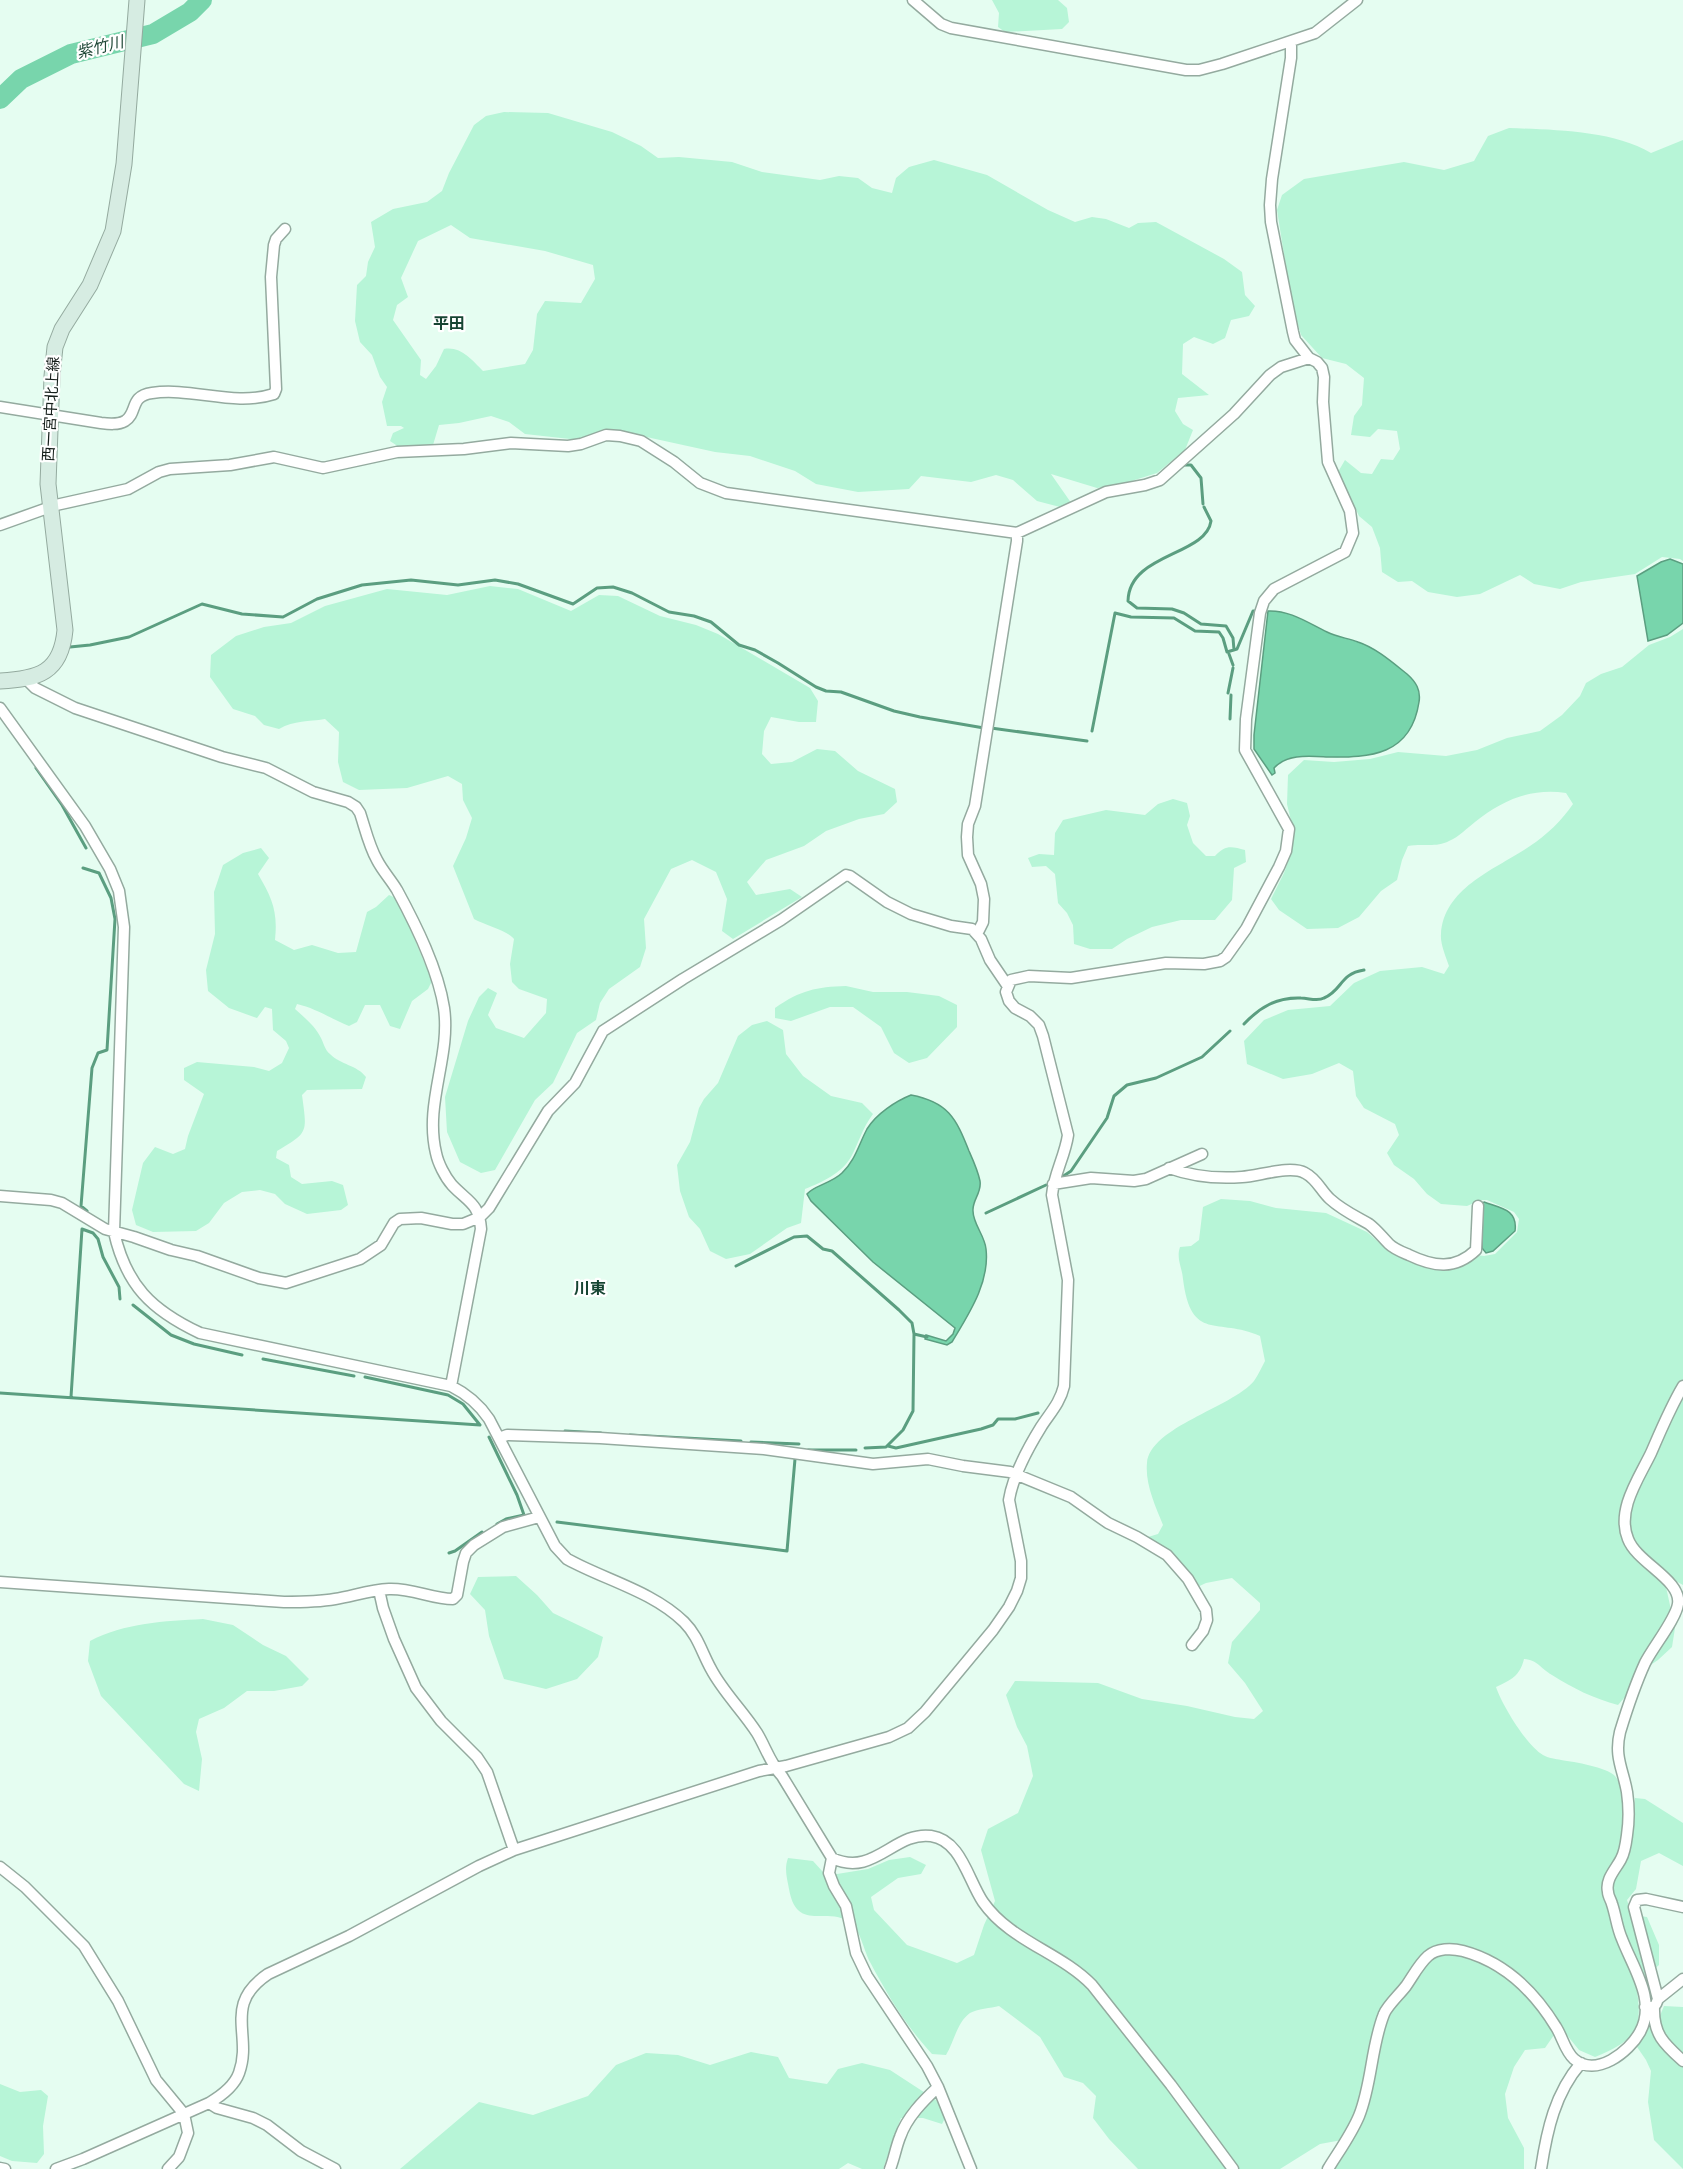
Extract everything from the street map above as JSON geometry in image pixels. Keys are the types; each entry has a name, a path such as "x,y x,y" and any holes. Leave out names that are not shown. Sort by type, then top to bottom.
{"main road":[{"name":"西一宮中北上線","path":"0,681 27,680 45,672 54,663 64,642 65,630 48,484 55,346 62,329 90,285 113,231 124,164 137,0"}],"street":[{"path":"912,0 942,24 951,28 1186,70 1199,70 1222,64 1315,33 1357,0"},
{"path":"56,2169 223,2095 239,2073 243,2006 256,1982 298,1959 349,1936 478,1866 514,1850 774,1768 889,1737 908,1728 925,1712 1009,1606 1021,1578 1021,1561 1009,1500 1017,1475 1033,1440 1062,1397 1064,1386 1068,1280 1052,1195 1053,1184 1068,1135 1067,1124 1039,1025 1030,1016 1015,1008 1006,992 1007,985 1011,980 1020,976 1071,978 1158,963 1220,962 1231,952 1246,929 1282,859 1289,839 1289,829 1245,750 1246,719 1263,601 1274,589 1345,552 1353,533 1350,511 1328,462 1322,368 1309,358 1295,340 1270,205 1291,58 1291,46 1288,42"},
{"path":"0,407 116,424 128,418 136,400 154,392 196,393 250,399 274,394 276,389 271,277 274,245 285,229"},
{"path":"0,525 50,507 128,489 159,472 170,469 230,465 274,457 322,468 397,452 464,449 511,443 568,446 606,435 641,441 674,462 700,483 726,493 1017,533 1106,492 1161,480 1234,414 1270,375 1281,367 1309,358"},
{"path":"977,934 983,922 984,899 981,884 968,855 968,824 975,806 1017,533"},
{"path":"27,680 35,688 75,708 222,757 266,768 314,792 348,802 356,807 375,856 411,917 441,987 446,1030 433,1107 436,1153 452,1185 472,1202 480,1217 481,1228 451,1386"},
{"path":"0,708 85,826 110,869 119,891 124,927 114,1232 123,1264 143,1295 200,1333 451,1386 463,1392 480,1406 499,1438 538,1517 555,1546 567,1559 664,1606 684,1622 696,1637 715,1675 769,1752 774,1768 782,1776 832,1857 841,1862 856,1864 869,1861 915,1837 928,1835 950,1844 982,1901 996,1918 1013,1932 1079,1972 1092,1985 1171,2085 1233,2169"},
{"path":"0,1196 62,1203 105,1229 197,1256 259,1278 286,1282 360,1259 381,1245 394,1223 400,1219 421,1218 463,1224 480,1217 489,1208 548,1111 574,1083 603,1031 729,950 781,920 846,875 887,902 911,914 951,926 972,929 1007,985"},
{"path":"1053,1184 1091,1178 1134,1181 1146,1179 1202,1154"},
{"path":"1169,1168 1195,1177 1217,1178 1256,1176 1268,1172 1317,1170"},
{"path":"1302,1171 1311,1176 1342,1210 1369,1225 1390,1245 1428,1263 1439,1265 1457,1263 1476,1250 1478,1206"},
{"path":"1653,2004 1643,1988 1621,1936 1607,1892 1608,1882 1624,1853 1628,1831 1627,1791 1617,1755 1619,1736 1636,1684 1654,1646 1678,1609 1679,1597 1674,1586 1636,1554 1624,1526 1627,1505 1637,1479 1652,1452 1669,1409 1683,1386"},
{"path":"499,1438 507,1435 600,1438 804,1454 873,1464 928,1459 1017,1475 1071,1497 1108,1523 1137,1536 1167,1555 1188,1579 1206,1610 1207,1620 1203,1631 1192,1645"},
{"path":"0,1582 284,1602 323,1601 379,1590 409,1590 453,1599 458,1595 466,1553 474,1545 503,1527 538,1517"},
{"path":"379,1590 394,1639 416,1688 441,1721 477,1757 487,1772 514,1850"},
{"path":"832,1857 829,1873 846,1906 856,1953 867,1976 927,2066 938,2087 971,2169"},
{"path":"0,1867 40,1902 84,1946 118,2001 156,2080 184,2114 188,2133 179,2157 168,2169"},
{"path":"1683,1907 1646,1899 1637,1900 1634,1907 1656,2030 1670,2049 1683,2061"},
{"path":"1328,2169 1349,2138 1360,2114 1385,2011 1429,1954 1442,1949 1458,1950 1476,1955 1502,1968 1526,1987 1546,2011 1573,2058 1581,2063 1594,2065 1605,2064 1617,2056 1639,2033 1653,2004 1683,1979"},
{"path":"1541,2169 1555,2105 1581,2063"},
{"path":"890,2169 901,2135 910,2118 938,2087"},
{"path":"209,2103 217,2108 253,2118 267,2125 301,2151 335,2169"},
{"path":"0,2168 5,2169"}],"shaded area":[{"path":"992,0 1058,0 1067,8 1069,22 1062,29 1005,32 998,27 999,13"},
{"path":"504,112 548,113 612,132 641,146 658,158 679,157 732,162 762,172 820,180 839,176 858,178 872,188 892,193 896,178 909,167 934,160 987,175 1048,210 1075,222 1092,217 1106,219 1129,228 1138,223 1156,222 1224,259 1242,272 1245,295 1255,306 1249,316 1231,320 1225,338 1213,344 1194,337 1183,344 1182,374 1209,395 1178,398 1175,411 1183,424 1193,430 1185,450 1157,473 1122,484 1097,488 1051,474 1074,507 1060,507 1037,501 1013,480 996,475 971,482 921,476 909,489 858,492 816,484 795,471 750,456 715,452 619,431 579,440 525,434 509,422 491,416 439,425 433,445 399,447 390,441 393,433 404,428 387,426 382,402 387,387 380,377 372,355 360,342 355,321 357,285 366,276 368,262 375,247 371,222 393,209 427,202 442,191 474,125 486,116","holes":["451,225 470,238 545,251 593,265 595,279 581,303 545,301 537,314 533,350 525,364 483,371 461,352 444,349 436,366 426,379 420,375 421,360 393,320 397,305 408,297 401,278 418,241"]},
{"path":"1509,128 1601,136 1636,145 1651,153 1683,140 1683,561 1662,557 1635,574 1581,582 1560,589 1534,584 1520,575 1480,594 1457,597 1428,592 1412,581 1398,582 1382,572 1380,548 1372,527 1359,516 1338,472 1345,460 1361,473 1372,474 1381,459 1393,460 1400,449 1397,431 1378,429 1370,437 1351,435 1354,416 1362,405 1364,378 1346,364 1322,358 1301,335 1292,305 1277,210 1282,195 1304,179 1404,162 1444,170 1474,161 1488,136"},
{"path":"1670,559 1683,564 1683,623 1667,635 1648,641 1637,576"},
{"path":"490,586 518,589 571,611 599,595 618,596 660,616 696,625 718,634 810,688 818,701 816,722 799,722 771,717 764,731 762,754 771,764 792,762 817,749 835,751 858,771 895,789 897,802 884,814 859,819 826,831 804,846 766,860 747,882 756,895 790,889 802,897 733,939 722,931 727,899 716,872 692,860 671,869 644,919 646,948 640,967 609,989 600,1003 596,1020 577,1033 553,1083 535,1100 495,1170 481,1173 460,1162 447,1132 445,1097 468,1021 479,997 488,988 497,993 488,1015 496,1028 524,1038 546,1013 547,999 519,989 512,982 510,964 514,939 474,919 453,866 472,818 463,800 462,784 448,776 407,788 359,790 343,782 338,762 339,732 325,719 296,723 279,729 264,725 255,716 233,709 210,677 211,655 236,636 264,627 291,623 325,606 387,589 447,595"},
{"path":"1268,611 1291,615 1331,634 1365,645 1384,656 1413,680 1419,694 1415,720 1398,743 1373,754 1291,758 1279,763 1272,775 1254,749"},
{"path":"1683,629 1683,1585 1672,1579 1666,1587 1675,1628 1672,1647 1658,1660 1634,1676 1625,1697 1618,1705 1576,1689 1536,1663 1524,1659 1520,1670 1514,1677 1496,1687 1516,1724 1530,1743 1543,1755 1605,1770 1615,1776 1619,1783 1625,1807 1634,1807 1635,1798 1645,1799 1683,1823 1683,1866 1659,1853 1641,1861 1636,1889 1627,1900 1632,1915 1647,1917 1659,1945 1659,1965 1636,1985 1639,2013 1637,2023 1634,2032 1620,2045 1595,2057 1579,2050 1566,2034 1556,2032 1545,2048 1525,2050 1514,2067 1505,2094 1508,2118 1524,2148 1524,2169 1335,2169 1348,2148 1342,2140 1320,2144 1280,2169 1138,2169 1109,2139 1093,2118 1096,2096 1083,2083 1064,2077 1040,2037 999,2006 970,2013 959,2027 946,2055 932,2054 914,2033 891,1999 853,1925 844,1919 806,1915 799,1911 793,1903 786,1870 788,1858 813,1861 823,1872 837,1874 868,1869 889,1860 910,1857 926,1865 921,1874 898,1878 871,1897 874,1910 907,1945 957,1963 974,1955 995,1901 981,1850 988,1829 1018,1813 1033,1776 1027,1746 1017,1727 1006,1695 1015,1681 1098,1683 1142,1699 1235,1717 1254,1719 1263,1711 1245,1683 1228,1663 1232,1642 1260,1610 1260,1603 1232,1578 1206,1583 1191,1590 1173,1567 1149,1549 1148,1537 1158,1534 1163,1525 1148,1479 1147,1463 1152,1450 1176,1428 1243,1391 1254,1381 1265,1361 1260,1336 1209,1324 1200,1320 1192,1312 1180,1263 1180,1247 1191,1246 1199,1240 1203,1207 1221,1199 1250,1201 1276,1208 1326,1213 1367,1232 1383,1246 1410,1262 1433,1268 1476,1255 1495,1254 1517,1232 1519,1219 1514,1212 1487,1200 1467,1206 1441,1204 1427,1194 1414,1179 1394,1165 1387,1153 1399,1135 1395,1124 1364,1108 1356,1096 1353,1071 1339,1063 1312,1074 1283,1079 1247,1064 1244,1041 1264,1020 1288,1010 1330,1006 1354,983 1380,971 1422,967 1444,974 1449,966 1442,946 1441,934 1444,918 1451,904 1474,881 1542,837 1573,804 1566,793 1529,794 1496,807 1456,837 1444,843 1408,846 1397,880 1381,891 1359,917 1338,928 1307,929 1279,910 1271,899 1291,853 1293,829 1287,804 1288,775 1304,760 1334,762 1370,759 1398,752 1446,756 1477,750 1507,738 1540,731 1562,715 1580,696 1586,683 1601,674 1622,667 1649,645"},
{"path":"1173,799 1187,803 1190,816 1187,825 1193,843 1206,856 1215,856 1228,847 1245,850 1246,862 1234,868 1232,900 1215,920 1181,920 1152,927 1112,949 1090,949 1074,944 1073,925 1067,913 1058,903 1055,874 1046,866 1032,867 1028,858 1039,854 1054,855 1055,833 1063,820 1106,810 1145,815 1158,804"},
{"path":"261,848 269,858 258,874 273,905 276,921 275,940 294,950 312,945 338,953 356,952 367,912 389,895 398,899 432,981 428,989 412,1001 400,1029 390,1026 380,1005 365,1005 357,1022 349,1026 304,1006 297,1004 295,1009 310,1022 334,1058 358,1070 366,1077 362,1089 307,1090 302,1095 305,1117 303,1130 295,1140 277,1151 276,1158 289,1165 291,1177 302,1184 332,1181 343,1185 348,1205 341,1210 307,1214 285,1204 275,1194 260,1190 242,1192 224,1203 209,1223 196,1231 153,1232 136,1225 132,1210 143,1163 155,1147 173,1154 185,1149 204,1094 184,1080 184,1068 197,1062 254,1067 269,1071 282,1063 289,1048 286,1041 273,1030 272,1009 265,1007 257,1018 229,1008 208,991 206,970 215,934 214,892 223,865 243,853"},
{"path":"846,986 873,992 907,992 939,996 957,1005 957,1027 927,1058 909,1063 894,1053 881,1027 853,1007 830,1007 791,1021 775,1018 775,1008 801,993 826,987"},
{"path":"767,1021 783,1030 786,1054 803,1076 831,1096 862,1103 873,1114 847,1163 831,1177 805,1189 801,1223 787,1228 750,1254 726,1259 710,1251 700,1229 689,1217 680,1191 677,1165 690,1142 699,1108 718,1083 738,1036 752,1025"},
{"path":"911,1095 934,1102 949,1113 960,1129 980,1181 980,1189 973,1211 986,1249 985,1274 971,1310 952,1342 947,1345 925,1339 926,1335 946,1341 955,1328 873,1262 811,1201 807,1194 842,1173 854,1158 871,1123 887,1109"},
{"path":"1484,1202 1507,1211 1514,1218 1515,1224 1515,1231 1493,1251 1486,1253 1482,1248 1482,1204"},
{"path":"516,1576 553,1613 603,1637 598,1657 577,1679 546,1689 504,1679 489,1636 485,1610 470,1594 478,1577"},
{"path":"203,1619 233,1625 263,1645 286,1656 309,1679 302,1686 274,1691 247,1691 224,1708 199,1719 196,1732 202,1759 199,1791 184,1784 101,1696 88,1661 90,1641 103,1635 145,1624"},
{"path":"1664,2006 1683,2007 1683,2169 1654,2140 1648,2102 1651,2071 1635,2044 1648,2025 1659,2018"},
{"path":"751,2052 778,2057 789,2078 827,2084 838,2069 862,2063 890,2070 936,2100 946,2116 942,2124 923,2118 901,2118 883,2169 862,2169 848,2163 839,2169 400,2169 479,2102 533,2115 588,2096 616,2065 646,2053 678,2055 710,2065"},
{"path":"0,2084 20,2092 41,2090 48,2096 43,2126 44,2154 37,2163 12,2161 0,2156"}],"waterway":[{"name":"紫竹川","path":"0,99 21,79 71,54 153,34 190,12 202,0"},
{"path":"1182,465 1191,465 1201,478 1203,504"},
{"path":"1204,507 1211,521 1206,533 1196,542 1153,564 1141,573 1132,585 1128,601 1137,608 1172,609 1184,613 1201,624 1226,626 1233,638 1234,650"},
{"path":"70,647 129,637 202,604 242,614 283,617 317,599 362,585 411,580 458,585 495,580 518,584 573,604 597,588 613,587 632,593 669,612 694,616 711,622 739,645 755,650 826,691 841,692 894,711 984,728"},
{"path":"1092,731 1115,613 1131,617 1174,618 1195,631 1219,632 1227,652 1237,649 1253,611 1256,611"},
{"path":"1229,654 1233,665"},
{"path":"1228,693 1233,668"},
{"path":"1230,719 1231,695"},
{"path":"991,728 1087,741"},
{"path":"36,768 62,805 86,848"},
{"path":"83,868 99,873 111,898 115,919 107,1050 98,1053 92,1068 81,1206 87,1211"},
{"path":"1244,1024 1263,1008 1277,1001 1292,998 1316,1000 1324,998 1335,991 1350,975 1364,970"},
{"path":"1062,1177 1071,1171 1107,1118 1114,1096 1127,1085 1156,1078 1202,1057 1230,1031"},
{"path":"986,1213 1046,1185"},
{"path":"71,1397 82,1229 93,1233 98,1239 103,1257 119,1287 120,1299"},
{"path":"736,1266 794,1237 807,1236 823,1249 832,1251 912,1323 914,1334 913,1411 903,1430 886,1447 865,1448"},
{"path":"133,1305 171,1335 194,1344 242,1355"},
{"path":"914,1334 927,1337"},
{"path":"263,1359 354,1376"},
{"path":"365,1377 448,1395 463,1404 480,1425"},
{"path":"0,1393 480,1425"},
{"path":"888,1446 896,1448 981,1429 993,1425 998,1419 1015,1419 1038,1413"},
{"path":"565,1431 601,1433"},
{"path":"630,1435 741,1441"},
{"path":"489,1437 517,1495 524,1515 506,1519 497,1524"},
{"path":"751,1442 799,1444"},
{"path":"808,1450 856,1450"},
{"path":"557,1522 787,1551 794,1458"},
{"path":"449,1553 482,1532"}],"district":[{"name":"平田","path":"449,323"},
{"name":"川東","path":"590,1288"}]}
